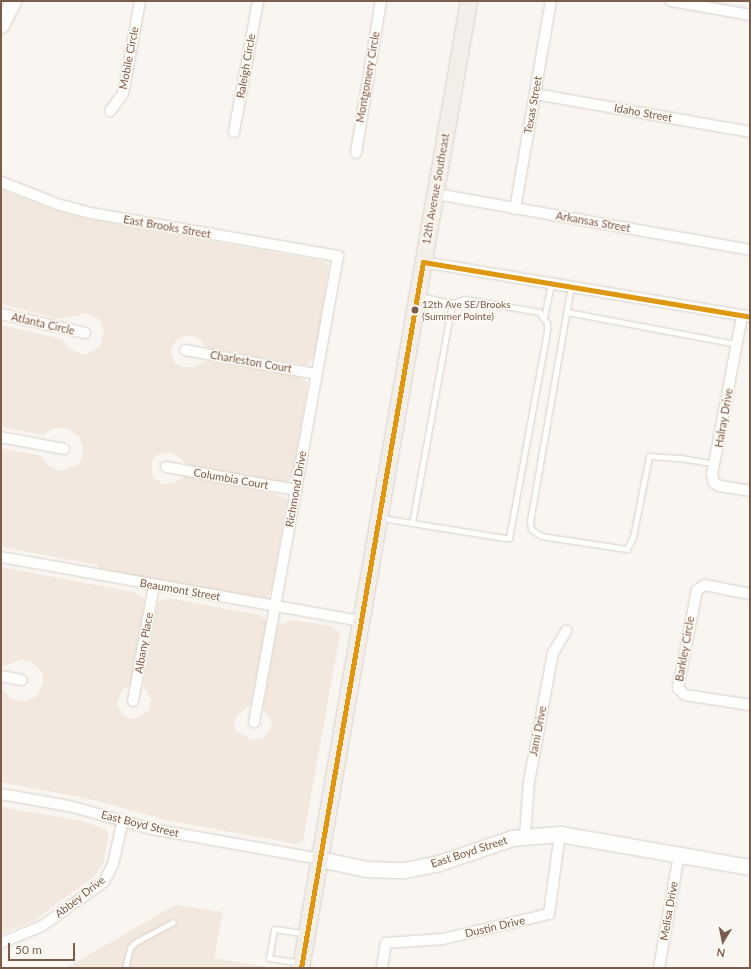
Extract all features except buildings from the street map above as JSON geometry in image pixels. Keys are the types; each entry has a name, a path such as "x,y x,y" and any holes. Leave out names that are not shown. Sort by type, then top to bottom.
{"main road":[{"name":"12th Avenue Southeast","path":"301,966 469,1"}],"street":[{"path":"1,25 13,1"},
{"name":"Mobile Circle","path":"110,110 123,94 140,1"},
{"name":"Raleigh Circle","path":"234,132 258,1"},
{"name":"Montgomery Circle","path":"356,153 381,1"},
{"name":"Texas Street","path":"515,209 551,1"},
{"path":"671,1 750,15"},
{"name":"Idaho Street","path":"535,94 750,132"},
{"name":"East Brooks Street","path":"1,182 57,204 91,213 338,256"},
{"name":"Arkansas Street","path":"436,194 750,250"},
{"name":"Richmond Drive","path":"254,723 338,256"},
{"path":"423,262 746,317"},
{"name":"Atlanta Circle","path":"1,314 85,333"},
{"name":"Halray Drive","path":"746,317 737,344 712,476 714,483 750,490"},
{"name":"Charleston Court","path":"185,350 316,374"},
{"path":"1,437 64,449"},
{"name":"Columbia Court","path":"166,467 296,490"},
{"name":"Beaumont Street","path":"1,557 360,621"},
{"name":"Albany Place","path":"133,700 154,585"},
{"name":"Barkley Circle","path":"750,594 706,585 697,590 678,688 685,695 750,705"},
{"name":"Jami Drive","path":"525,836 529,782 553,653 566,631"},
{"path":"1,676 22,680"},
{"name":"East Boyd Street","path":"1,794 69,806 152,829 320,859 366,870 404,870 439,863 496,842 525,836 560,834 750,867"},
{"name":"Abbey Drive","path":"1,943 42,926 104,882 113,864 123,820"},
{"name":"Dustin Drive","path":"382,968 386,943 443,939 549,914 560,834"},
{"name":"Melisa Drive","path":"659,968 679,854"}],"lane":[{"path":"378,517 509,538 547,330 544,317 551,283"},
{"path":"571,286 530,520 531,529 534,533 627,550 633,537 649,456 681,458 714,464"},
{"path":"417,296 452,303 465,299 539,312 544,317"},
{"path":"412,523 452,303"},
{"path":"567,312 737,344"},
{"path":"125,968 130,948 134,943 173,922"},
{"path":"301,966 269,958 274,929 307,934"}],"shaded area":[{"path":"1,189 49,208 88,219 322,261 329,265 316,353 307,365 211,349 204,346 200,339 187,335 176,340 171,351 175,363 182,367 194,367 208,361 300,377 308,383 293,474 289,481 282,483 192,467 171,452 157,455 151,462 153,477 163,484 174,483 185,476 274,493 287,499 272,589 267,599 98,570 98,565 1,547 1,448 42,456 48,465 60,471 77,466 82,458 83,449 79,436 65,428 53,428 43,435 1,427 1,325 62,339 69,348 81,354 88,354 100,346 104,331 99,319 87,313 60,319 1,304"},
{"path":"1,567 133,592 145,600 132,682 121,692 117,703 122,714 132,719 139,718 149,710 151,700 143,685 158,602 168,598 259,615 267,620 251,704 237,716 234,723 236,731 252,740 265,737 270,730 272,721 263,708 278,623 283,624 291,620 332,626 340,634 303,840 296,844 170,821 94,800 1,782 1,688 12,699 25,702 37,696 43,682 43,674 32,662 20,660 1,667"},
{"path":"1,807 83,821 105,829 109,835 103,864 94,877 33,921 1,934"},
{"path":"175,905 223,912 214,958 275,968 66,968"}],"transit line":[{"path":"301,968 423,262 750,317"}],"place":[{"name":"12th Ave SE/Brooks (Summer Pointe)","path":"415,310"}]}
